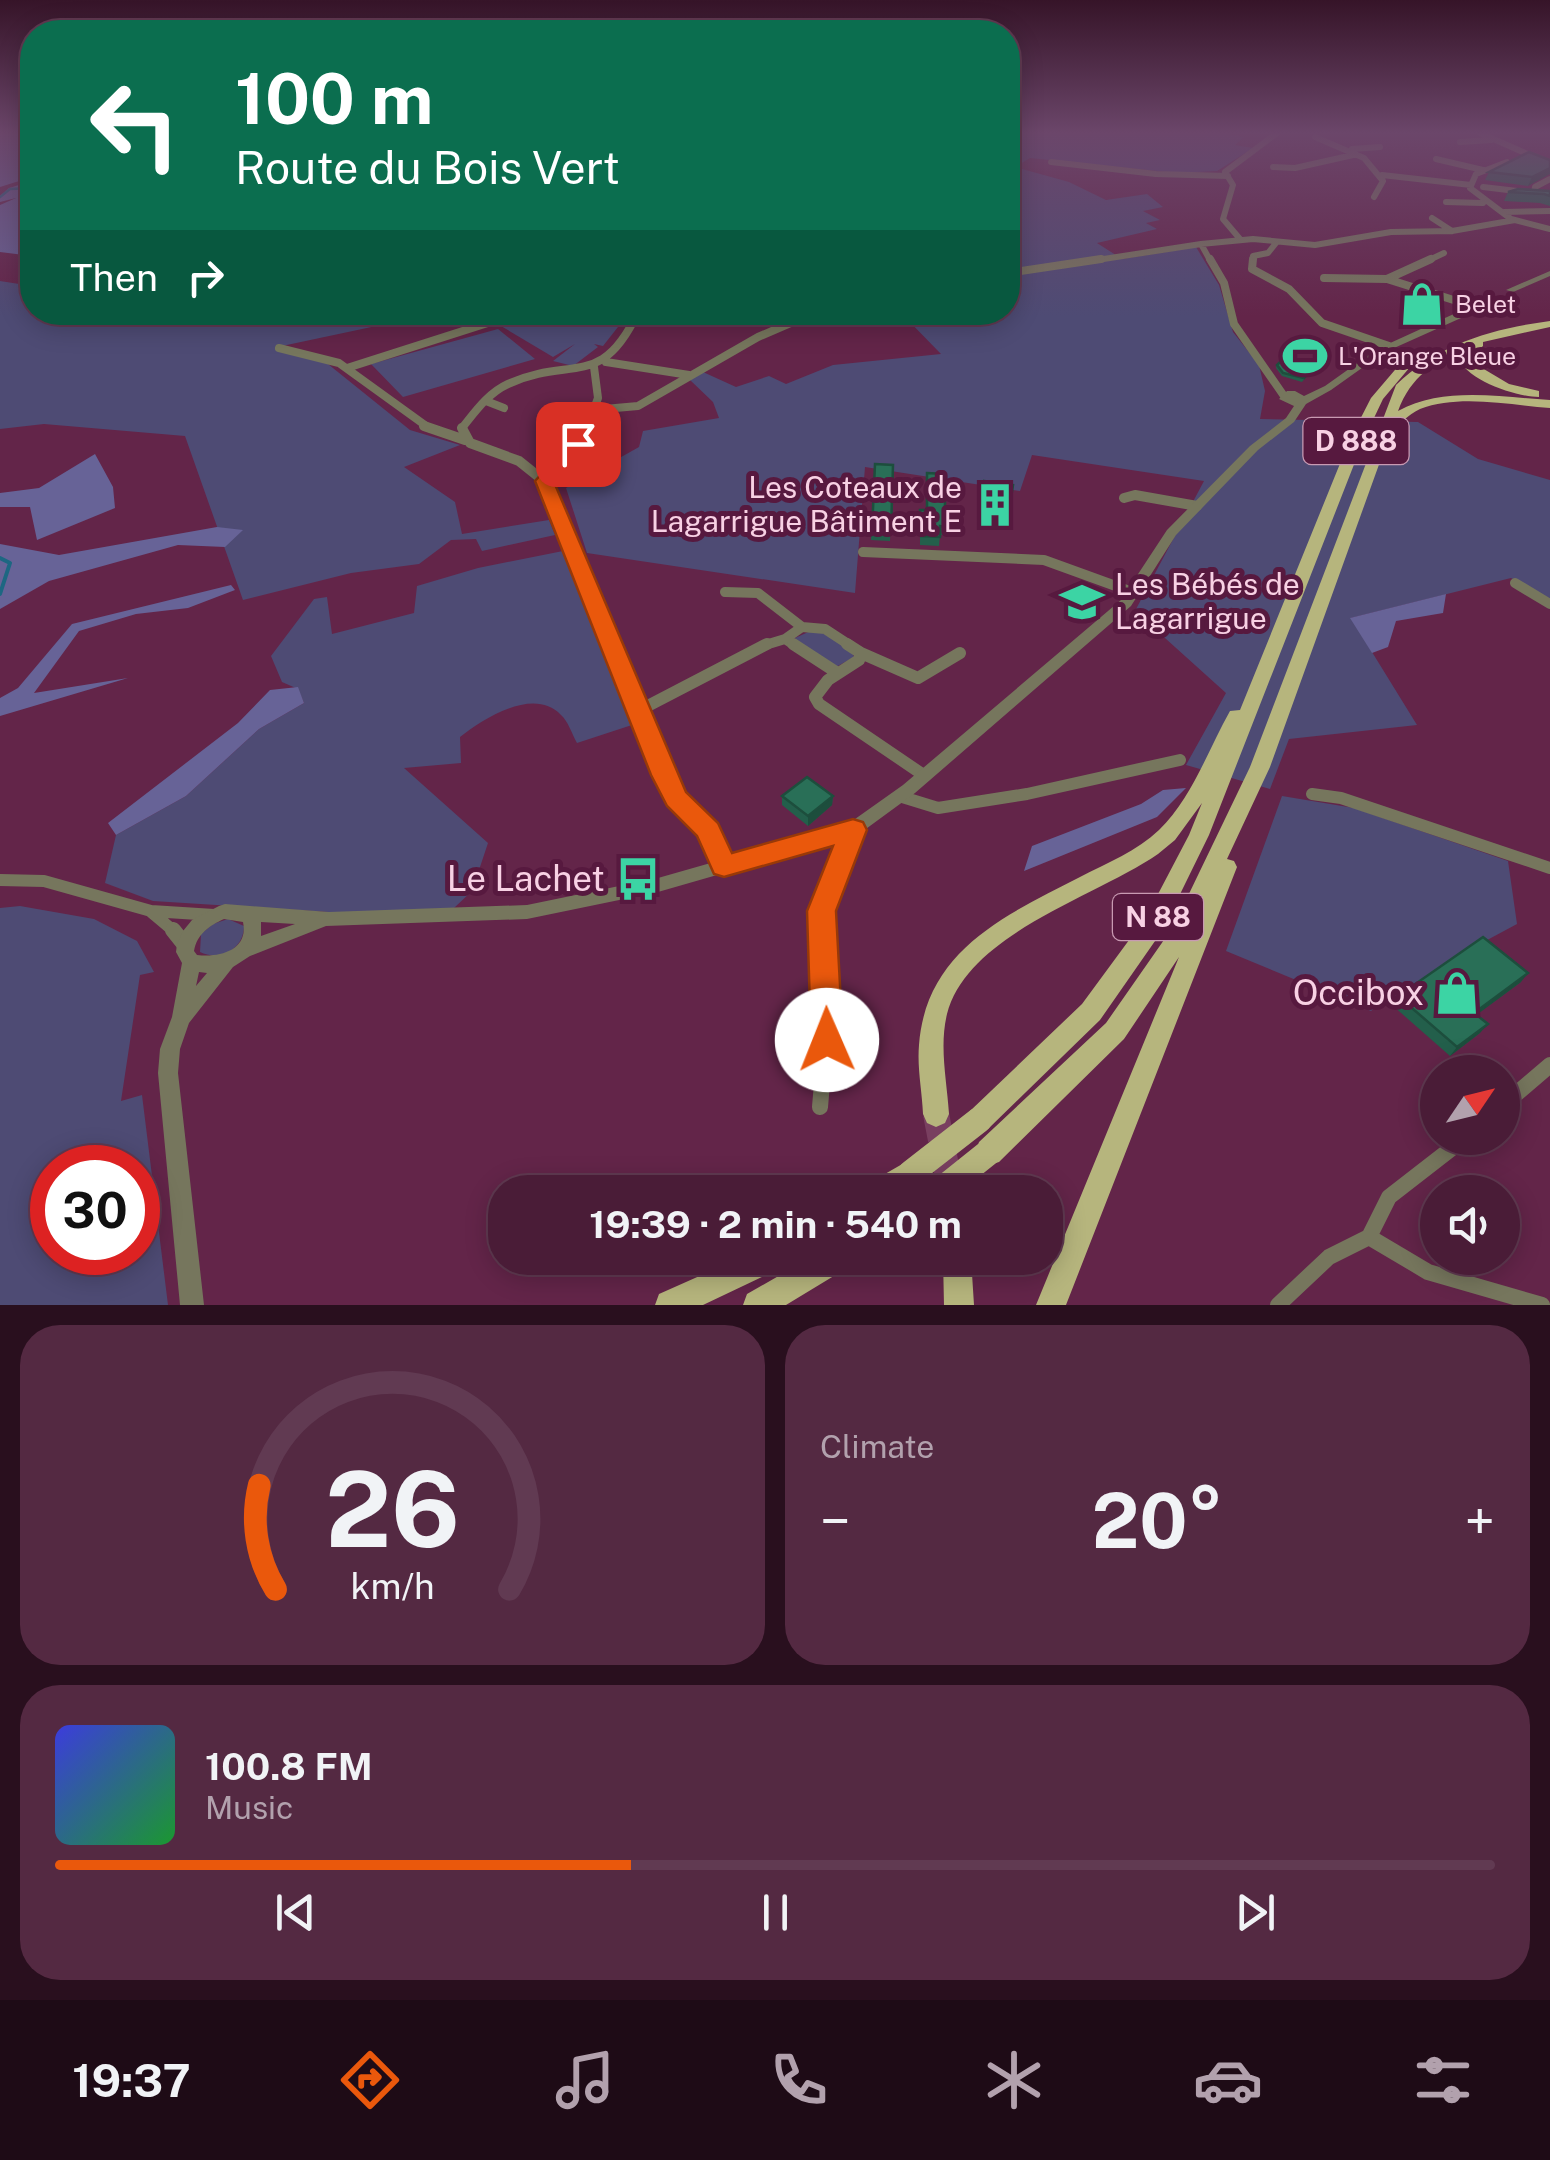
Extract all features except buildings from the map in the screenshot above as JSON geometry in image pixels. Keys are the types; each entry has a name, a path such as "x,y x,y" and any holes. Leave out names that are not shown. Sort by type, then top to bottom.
{"highway":[{"path":"1550,324 1488,340 1464,356 1466,364 1488,380 1522,392 1550,396"},
{"name":"D 888","path":"1367,472 1400,388 1411,376 1436,357 1470,342 1550,324"},
{"name":"D 888","path":"1266,668 1357,439 1389,382 1424,354 1463,337 1550,324"},
{"path":"1367,472 1390,424 1407,409 1467,400 1550,404"},
{"name":"N 88","path":"960,1175 1115,1031 1182,934 1260,767 1367,472"},
{"path":"936,1114 931,1043 940,998 963,960 998,932 1138,858 1169,833 1195,796 1223,739 1266,668"},
{"name":"N 88","path":"908,1175 979,1120 1091,1012 1154,924 1199,834 1266,668"},
{"path":"1051,1305 1218,891 1260,767"},
{"path":"670,1305 734,1275"},
{"path":"758,1305 808,1275"},
{"path":"958,1275 959,1305"}],"street":[{"path":"1231,194 1224,220 1240,238"},
{"path":"1476,194 1482,203 1498,213 1550,229"},
{"path":"1446,202 1482,203"},
{"path":"1498,213 1550,210"},
{"path":"1432,218 1452,231"},
{"path":"1020,271 1240,238 1314,245 1391,232 1452,231 1515,220"},
{"path":"1276,243 1268,252 1253,256 1252,269 1289,290 1322,323 1389,346"},
{"path":"1200,244 1224,284 1234,324 1295,398"},
{"path":"1387,279 1444,253"},
{"path":"0,880 33,877 71,884 150,911 214,915 244,913 329,919 527,912 658,885 853,830 1076,649 1134,593 1171,534 1254,448 1290,420 1295,398 1389,346 1550,272"},
{"path":"1324,278 1387,279 1487,303"},
{"path":"347,368 484,325"},
{"path":"606,362 633,325"},
{"path":"593,410 638,406 786,325"},
{"path":"280,348 324,356 433,430 514,457 531,466 544,481 677,799 708,830 724,866"},
{"path":"433,430 448,432 462,428 486,401 510,384 606,362 674,376 694,375"},
{"path":"544,481 578,444 593,410 598,390 594,366"},
{"path":"486,401 504,408"},
{"path":"462,428 465,440"},
{"path":"1124,498 1135,495 1198,506"},
{"path":"862,552 1044,560 1134,593"},
{"path":"1515,582 1550,604"},
{"path":"725,592 758,593 802,627 825,628 861,653 915,680 927,678 960,653"},
{"path":"638,711 769,643 785,640 802,627"},
{"path":"785,640 836,672"},
{"path":"861,653 858,660 836,672 818,689 815,697 819,704 924,776"},
{"path":"899,796 938,808 1027,794 1180,760"},
{"path":"1312,794 1357,803 1550,868"},
{"path":"820,1107 828,1012 821,911 853,830"},
{"path":"150,911 169,925 188,954 207,966 329,919"},
{"path":"182,1017 254,934 254,925 244,913"},
{"path":"192,1305 168,1073 170,1049 182,1017 194,928 214,915"},
{"path":"1520,1091 1550,1065"},
{"path":"1278,1305 1329,1257 1368,1237 1390,1197 1443,1155"},
{"path":"1368,1237 1386,1252 1439,1275 1542,1305"}],"shaded area":[{"path":"20,194 20,254 0,252 0,205 16,198 0,202 0,196"},
{"path":"1020,194 1093,194 1106,200 1147,194 1163,207 1143,211 1160,220 1146,223 1157,229 1097,243 1122,259 1196,247 1219,285 1233,332 1259,365 1265,391 1260,419 1418,422 1478,459 1550,480 1550,600 1511,578 1351,618 1417,725 1289,739 1270,789 1186,765 1226,693 1135,611 1204,481 1032,455 1020,491 865,467 855,593 587,553 566,488 639,447 643,431 719,418 713,402 690,380 703,372 736,387 769,376 786,384 833,365 941,354 913,325 1020,325"},
{"path":"0,281 20,284 20,325 381,325 282,346 323,360 410,430 460,445 404,467 455,502 462,534 549,520 555,535 482,551 476,539 451,540 419,564 351,573 243,600 185,436 44,424 0,429"},
{"path":"620,325 603,346 594,344 598,347 573,366 553,361 575,344 553,357 501,326"},
{"path":"498,329 535,359 403,397 371,364"},
{"path":"95,454 113,487 115,508 37,540 30,507 0,507 0,493 39,488"},
{"path":"217,527 243,530 225,547 178,545 49,581 0,609 0,544 59,555"},
{"path":"563,551 635,724 577,743 563,718 550,707 523,704 495,714 460,737 461,763 404,768 488,843 472,891 454,908 344,913 153,901 105,883 116,835 186,796 259,729 304,703 298,689 282,682 271,656 314,599 327,597 332,634 414,613 417,586 478,568"},
{"path":"231,585 235,590 188,608 136,614 79,631 34,693 128,678 0,716 0,698 18,688 72,624"},
{"path":"1446,594 1443,613 1396,621 1388,647 1372,653 1350,618"},
{"path":"815,629 851,648 854,657 836,667 799,645 795,638"},
{"path":"298,687 304,703 259,729 186,796 116,835 108,823 238,723 270,690"},
{"path":"1186,788 1157,817 1024,871 1032,846 1141,804 1163,790"},
{"path":"1282,796 1354,808 1508,861 1517,924 1476,946 1392,1005 1383,1001 1371,1011 1226,951"},
{"path":"20,906 94,919 137,941 154,972 140,975 121,1101 142,1095 148,1145 30,1145 30,1275 160,1275 160,1240 168,1305 0,1305 0,908"},
{"path":"228,919 244,926 235,947 223,954 200,952 201,934"}],"waterway":[{"path":"0,197 4,194"},
{"path":"0,558 10,563 0,594"}],"tunnel":[{"path":"936,1114 948,1175"}],"place":[{"name":"Belet","path":"1422,304"},
{"name":"L'Orange Bleue","path":"1305,356"},
{"name":"Les Coteaux de Lagarrigue Bâtiment E","path":"995,505"},
{"name":"Les Bébés de Lagarrigue","path":"1082,602"},
{"name":"Le Lachet","path":"638,879"},
{"name":"Occibox","path":"1457,993"}],"route":[{"path":"578,444 544,481 664,775 677,799 708,830 724,866 853,830 821,911 827,1040"}]}
